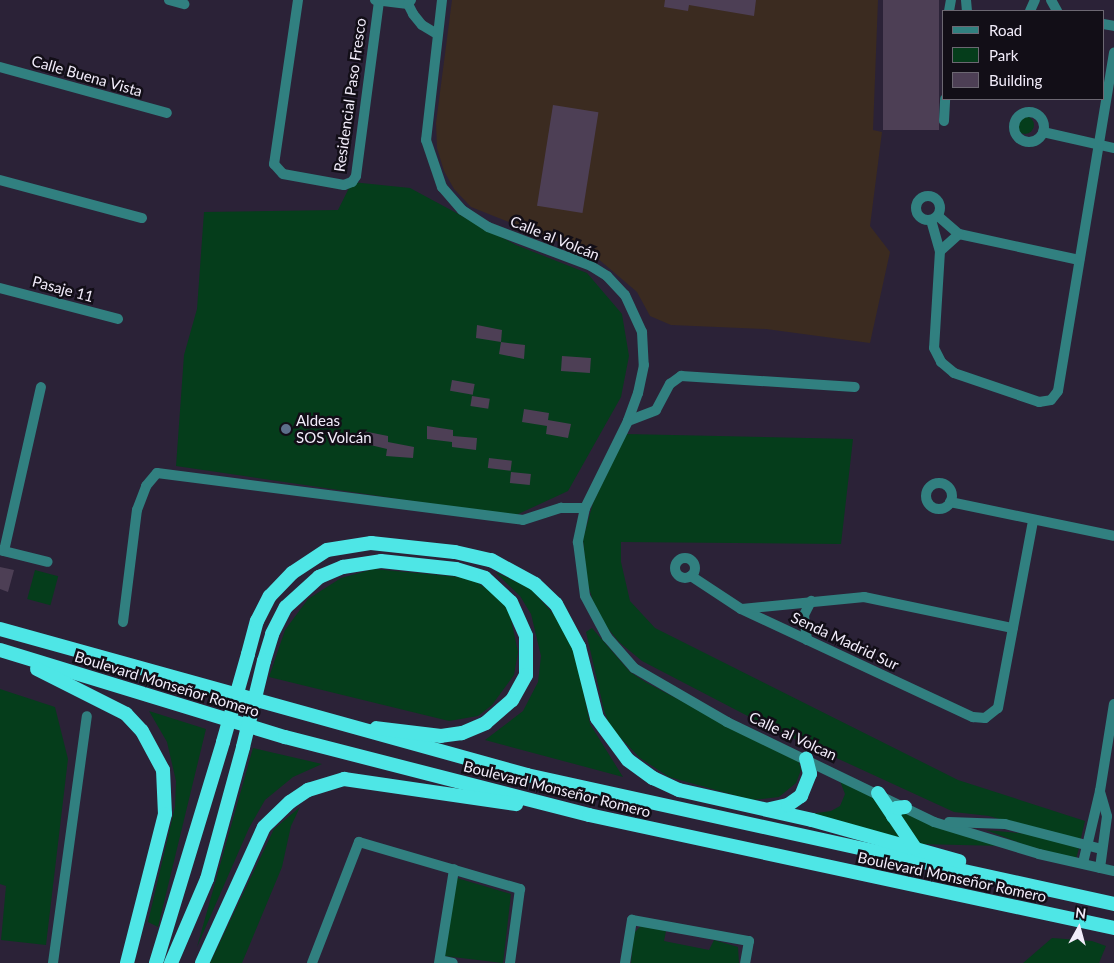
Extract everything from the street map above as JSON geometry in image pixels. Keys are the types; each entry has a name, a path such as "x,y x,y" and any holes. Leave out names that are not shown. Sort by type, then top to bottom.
{"highway":[{"path":"156,963 257,622 270,596 297,569 327,550 372,543 455,552 491,560 535,584 567,620 580,647 597,718 628,760 652,778 679,790 766,809 915,848 1048,889"},
{"path":"171,963 207,879 264,661 272,634 286,606 299,594 335,570 371,561 474,573 492,584 518,614 528,649 526,675 512,700 486,723 462,733 441,736 322,720"},
{"name":"Boulevard Monseñor Romero","path":"0,629 322,720 527,775 1114,904"},
{"path":"0,651 115,706 142,731 160,762 164,779 165,814 127,963"},
{"name":"Boulevard Monseñor Romero","path":"0,651 285,737 589,815 1114,928"},
{"path":"766,809 788,805 801,796 810,774 806,758"},
{"path":"202,963 264,827 290,802 327,782 344,779 589,815"},
{"path":"878,793 915,848"},
{"path":"893,816 897,808 905,807"}],"street":[{"path":"169,0 184,4"},
{"name":"Residencial Paso Fresco","path":"298,0 274,164 283,174 344,185 352,182 356,176 379,0"},
{"name":"Residencial Paso Fresco","path":"375,0 409,2 422,25 437,34"},
{"name":"Calle al Volcán","path":"442,0 426,140 437,178 459,207 479,222 591,266 607,276 625,295 642,332 644,356 642,378 628,421 585,508"},
{"path":"1079,260 960,234 934,218 940,251 934,348 942,362 954,373 1038,402 1051,400 1058,391 1114,53"},
{"name":"Calle Buena Vista","path":"0,67 167,114"},
{"path":"944,121 945,100"},
{"path":"1044,132 1114,148"},
{"path":"0,180 142,218"},
{"path":"940,251 960,234"},
{"name":"Pasaje 11","path":"0,288 118,319"},
{"path":"628,421 656,410 670,384 681,376 855,387"},
{"path":"41,387 2,551 48,562"},
{"path":"123,622 137,510 152,476 162,472 523,520 561,508 585,508"},
{"path":"950,502 1033,521 1114,536"},
{"name":"Calle al Volcan","path":"585,508 578,542 581,583 596,623 616,649 650,678 727,722 806,758 934,822 1031,852 1114,871"},
{"path":"741,609 864,597 1013,628 1033,521"},
{"name":"Senda Madrid Sur","path":"691,576 741,609 973,717 985,718 998,708 1013,628"},
{"path":"807,640 804,615 811,601"},
{"path":"1082,863 1100,791 1114,704"},
{"path":"53,963 87,716"},
{"path":"1100,791 1107,816 1100,868"},
{"path":"934,822 1005,824 1102,849"},
{"path":"312,963 358,842 520,889 510,963"},
{"path":"453,963 439,962 454,869"},
{"path":"624,963 632,920 749,941 745,963"}],"shaded area":[{"path":"452,0 878,0 873,130 882,132 870,226 890,252 870,343 766,329 671,325 650,316 637,292 596,257 471,207 454,189 444,171 437,148 436,123"}],"green space":[{"path":"1025,116 1031,119 1034,125 1031,131 1025,134 1019,131 1016,125 1019,119"},
{"path":"352,182 410,188 516,245 587,273 622,314 629,356 621,397 568,491 514,516 176,466 184,355 197,309 204,212 338,210"},
{"path":"626,434 853,439 841,544 621,542 621,562 630,601 655,628 958,780 1085,821 1080,842 989,816 954,812 769,727 642,661 619,642 597,615 587,581 583,539 593,503"},
{"path":"374,569 470,578 495,594 509,610 518,652 514,675 492,705 478,716 449,721 269,677 285,630 308,599 341,578"},
{"path":"35,570 58,576 50,605 27,599"},
{"path":"495,572 530,588 556,617 574,646 590,724 623,777 485,740 523,711 538,682 541,656 531,614 520,596"},
{"path":"592,628 630,672 647,683 712,717 797,755 801,770 796,783 779,797 752,800 669,777 640,758 610,727 604,710 586,632"},
{"path":"0,689 55,707 68,759 46,945 1,940 6,886 0,884"},
{"path":"149,711 206,729 158,927 148,922 175,807 176,781 167,742"},
{"path":"253,748 322,764 293,777 265,800 249,828 197,947"},
{"path":"840,781 877,794 910,844 810,814 831,811 840,806 845,794"},
{"path":"300,807 291,826 282,867 242,963 210,963 274,829"},
{"path":"898,810 1005,846 917,844 896,812"},
{"path":"986,830 1028,834 1079,848 1076,859 1025,845"},
{"path":"457,878 511,894 503,963 444,956"},
{"path":"642,925 666,931 664,941 709,950 714,940 738,947 739,963 631,963 634,933"},
{"path":"1052,938 1092,941 1106,946 1099,963 1023,963"}],"building":[{"path":"665,0 756,0 754,16 689,5 688,11 664,7"},
{"path":"883,0 939,0 939,130 883,130"},
{"path":"553,105 598,112 582,213 537,206"},
{"path":"477,325 502,330 501,342 476,338"},
{"path":"501,342 525,345 524,359 499,354"},
{"path":"562,356 591,358 590,373 561,371"},
{"path":"452,380 475,384 473,395 450,391"},
{"path":"472,396 490,399 488,409 470,406"},
{"path":"524,409 549,413 548,420 571,424 568,438 546,434 547,426 522,422"},
{"path":"427,426 453,430 453,436 477,438 476,450 452,447 452,442 427,439"},
{"path":"363,431 388,436 388,442 414,447 413,458 386,456 387,449 362,443"},
{"path":"489,458 512,461 511,471 488,468"},
{"path":"511,472 531,474 530,485 510,483"},
{"path":"0,567 14,570 8,592 0,589"}],"place":[{"name":"Aldeas SOS Volcán","path":"286,429"}]}
